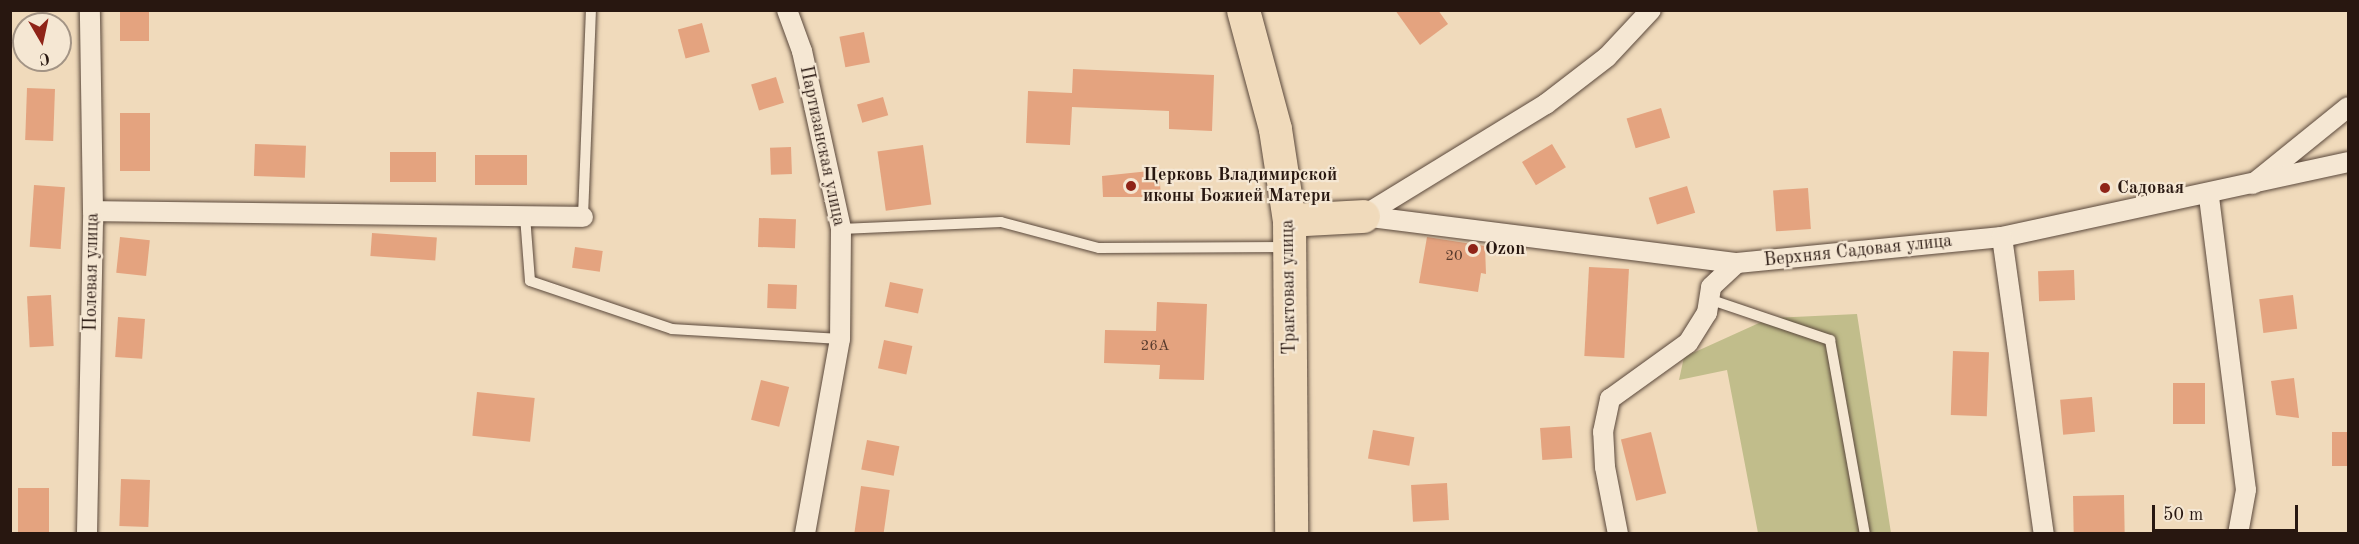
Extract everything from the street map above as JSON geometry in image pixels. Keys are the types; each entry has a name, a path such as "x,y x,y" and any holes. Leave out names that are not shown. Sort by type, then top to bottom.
{"highway":[{"name":"Трактовая улица","path":"1243,10 1275,129 1289,234 1291,534"},
{"path":"1289,234 1363,216"}],"street":[{"name":"Полевая улица","path":"87,534 93,211 90,10"},
{"name":"Партизанская улица","path":"787,10 802,51 842,228 840,339 805,534"},
{"path":"1363,216 1546,104 1607,57 1651,10"},
{"path":"2250,186 2349,107"},
{"name":"Верхняя Садовая улица","path":"1363,216 1737,263 2001,237 2209,197 2349,162"},
{"path":"2209,197 2246,490 2238,534"},
{"path":"93,211 583,217"},
{"path":"2001,237 2044,534"},
{"path":"1618,534 1604,455 1610,399 1688,344 1709,299 1711,287 1737,263"}],"lane":[{"path":"583,217 591,10"},
{"path":"525,216 530,280 672,329 840,339"},
{"path":"842,228 1001,222 1099,248 1289,234"},
{"path":"1709,299 1830,339 1865,534"}],"shaded area":[{"path":"1857,314 1891,533 1758,533 1727,370 1679,380 1684,357 1770,318"}],"building":[{"path":"120,10 149,10 149,41 120,41"},
{"path":"1395,10 1438,10 1448,24 1420,45"},
{"path":"702,23 710,52 686,58 678,29"},
{"path":"864,32 870,62 845,67 839,37"},
{"path":"1073,69 1214,75 1212,131 1169,129 1169,111 1072,107 1070,145 1026,143 1028,91 1072,93"},
{"path":"776,77 784,103 759,110 751,85"},
{"path":"27,88 55,89 53,141 25,140"},
{"path":"883,97 888,115 862,123 857,104"},
{"path":"1661,108 1670,138 1636,148 1627,119"},
{"path":"120,113 150,113 150,171 120,171"},
{"path":"255,144 306,146 305,178 254,176"},
{"path":"1552,144 1566,167 1536,185 1522,162"},
{"path":"923,145 931,204 886,211 877,151"},
{"path":"791,147 792,174 771,175 770,148"},
{"path":"390,152 436,152 436,182 390,182"},
{"path":"475,155 527,155 527,185 475,185"},
{"name":"Церковь Владимирской иконы Божией Матери","path":"1159,170 1161,197 1103,197 1102,176"},
{"path":"34,185 65,187 61,249 30,247"},
{"path":"1687,186 1695,213 1657,224 1649,198"},
{"path":"1808,188 1811,229 1776,231 1773,190"},
{"path":"759,218 796,219 795,248 758,247"},
{"path":"372,233 437,238 435,260 370,256"},
{"path":"120,237 150,240 146,276 116,273"},
{"path":"1427,237 1485,246 1486,274 1481,273 1478,292 1419,283"},
{"path":"575,247 603,251 600,272 572,268"},
{"path":"1589,267 1629,269 1624,358 1584,356"},
{"path":"2074,270 2075,300 2039,301 2038,271"},
{"path":"890,282 923,289 918,314 885,306"},
{"path":"768,284 797,285 796,309 767,308"},
{"path":"51,295 54,346 30,347 27,296"},
{"path":"2293,295 2297,329 2263,333 2259,299"},
{"path":"1157,302 1207,304 1204,380 1159,379 1160,365 1104,363 1105,330 1156,331"},
{"path":"118,317 145,319 142,359 115,357"},
{"path":"884,340 912,346 906,374 878,368"},
{"path":"1953,351 1989,352 1987,416 1951,415"},
{"path":"2294,378 2299,418 2276,415 2271,381"},
{"path":"761,380 789,387 779,427 751,420"},
{"path":"2173,383 2205,383 2205,424 2173,424"},
{"path":"477,392 535,398 530,442 472,436"},
{"path":"2092,397 2095,432 2063,435 2060,400"},
{"path":"1570,426 1572,458 1542,460 1540,428"},
{"path":"1373,430 1414,437 1409,466 1368,459"},
{"path":"1651,432 1666,493 1636,501 1621,439"},
{"path":"2332,432 2348,432 2348,466 2332,466"},
{"path":"867,440 899,446 894,476 861,469"},
{"path":"121,479 150,480 148,527 119,526"},
{"path":"1447,483 1449,520 1413,522 1411,485"},
{"path":"861,486 890,490 884,534 854,534"},
{"path":"18,488 49,488 49,534 18,534"},
{"path":"2124,495 2125,534 2074,534 2073,496"}],"place":[{"name":"Церковь Владимирской иконы Божией Матери","path":"1131,186"},
{"name":"Садовая","path":"2105,188"},
{"name":"Ozon","path":"1473,249"}]}
